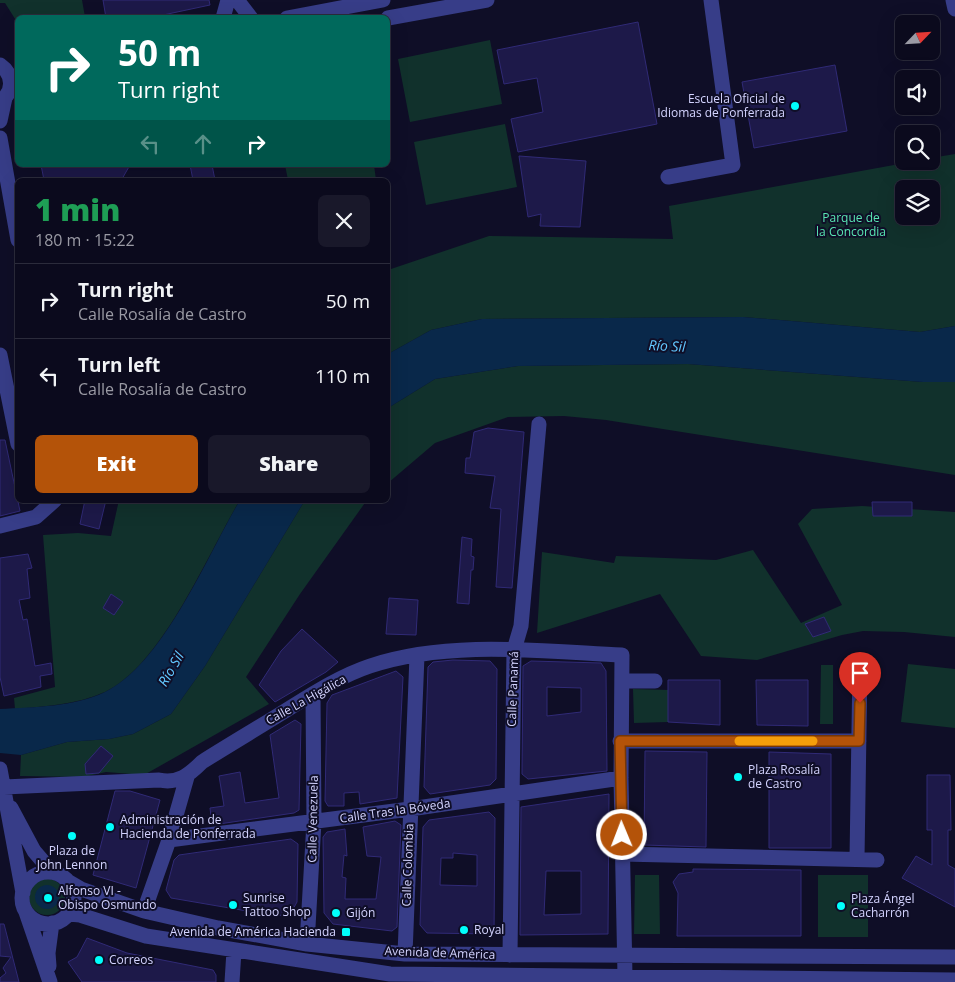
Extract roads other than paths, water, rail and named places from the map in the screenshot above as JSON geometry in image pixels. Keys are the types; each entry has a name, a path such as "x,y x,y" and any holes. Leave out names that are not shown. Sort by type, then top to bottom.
{"street":[{"path":"224,15 228,0"},
{"path":"237,0 249,15"},
{"path":"304,15 383,0"},
{"path":"390,18 487,0"},
{"path":"668,177 733,165 711,0"},
{"path":"953,0 955,9"},
{"path":"0,121 8,95 10,79 7,66"},
{"path":"0,138 15,223"},
{"path":"0,355 14,405"},
{"name":"Calle Panamá","path":"510,955 510,794 514,650 521,626 539,424"},
{"path":"0,526 36,517 52,503"},
{"name":"Calle La Higálica","path":"187,777 202,762 313,694 368,667 395,659 465,651 514,650 622,655 622,681"},
{"name":"Calle Colombia","path":"405,954 417,656"},
{"path":"857,859 860,665"},
{"path":"625,976 620,741 622,681 655,681"},
{"name":"Calle Venezuela","path":"307,944 314,822 313,694"},
{"path":"620,741 859,741"},
{"path":"2,789 159,780 170,782 187,777"},
{"path":"144,911 169,840 187,777"},
{"name":"Calle Tras la Bóveda","path":"169,840 410,809 621,778"},
{"path":"2,789 24,908 50,982"},
{"path":"2,789 34,851 52,872"},
{"path":"0,837 4,838 14,850"},
{"path":"622,854 877,860"},
{"path":"22,892 31,878 38,873 52,872 62,876 69,882 73,891 74,900 68,914 61,920 52,923 35,920 24,908"},
{"name":"Avenida de América","path":"69,882 81,890 144,911 218,928 307,944 405,954 955,957"},
{"name":"Avenida de América","path":"68,914 80,915 146,936 390,974 509,979 625,976 859,981 955,980"},
{"path":"50,982 48,952 52,923"},
{"path":"216,948 218,928"},
{"path":"256,954 258,935"},
{"path":"232,982 234,951"},
{"path":"668,956 670,977"},
{"path":"858,956 859,981"}],"water":[{"name":"Río Sil","path":"743,317 920,332 955,326 955,382 923,382 688,364 518,366 435,379 390,407 390,353 431,330 482,319"},
{"name":"Río Sil","path":"238,503 303,503 205,666 171,714 133,734 109,739 67,742 21,755 0,753 0,709 40,707 80,701 93,697 105,692 126,678 146,658 182,606"},
{"path":"47,885 56,888 59,897 56,906 47,909 38,906 35,897 38,888"}],"place":[{"name":"Escuela Oficial de Idiomas de Ponferrada","path":"795,106"},
{"name":"Plaza Rosalía de Castro","path":"738,777"},
{"name":"Administración de Hacienda de Ponferrada","path":"110,827"},
{"name":"Plaza de John Lennon","path":"72,836"},
{"name":"Alfonso VI - Obispo Osmundo","path":"48,898"},
{"name":"Sunrise Tattoo Shop","path":"233,905"},
{"name":"Plaza Ángel Cacharrón","path":"841,906"},
{"name":"Gijón","path":"336,913"},
{"name":"Royal","path":"464,930"},
{"name":"Avenida de América Hacienda","path":"346,932"},
{"name":"Correos","path":"99,960"}],"park label":[{"name":"Parque de la Concordia","path":"851,225"}]}
